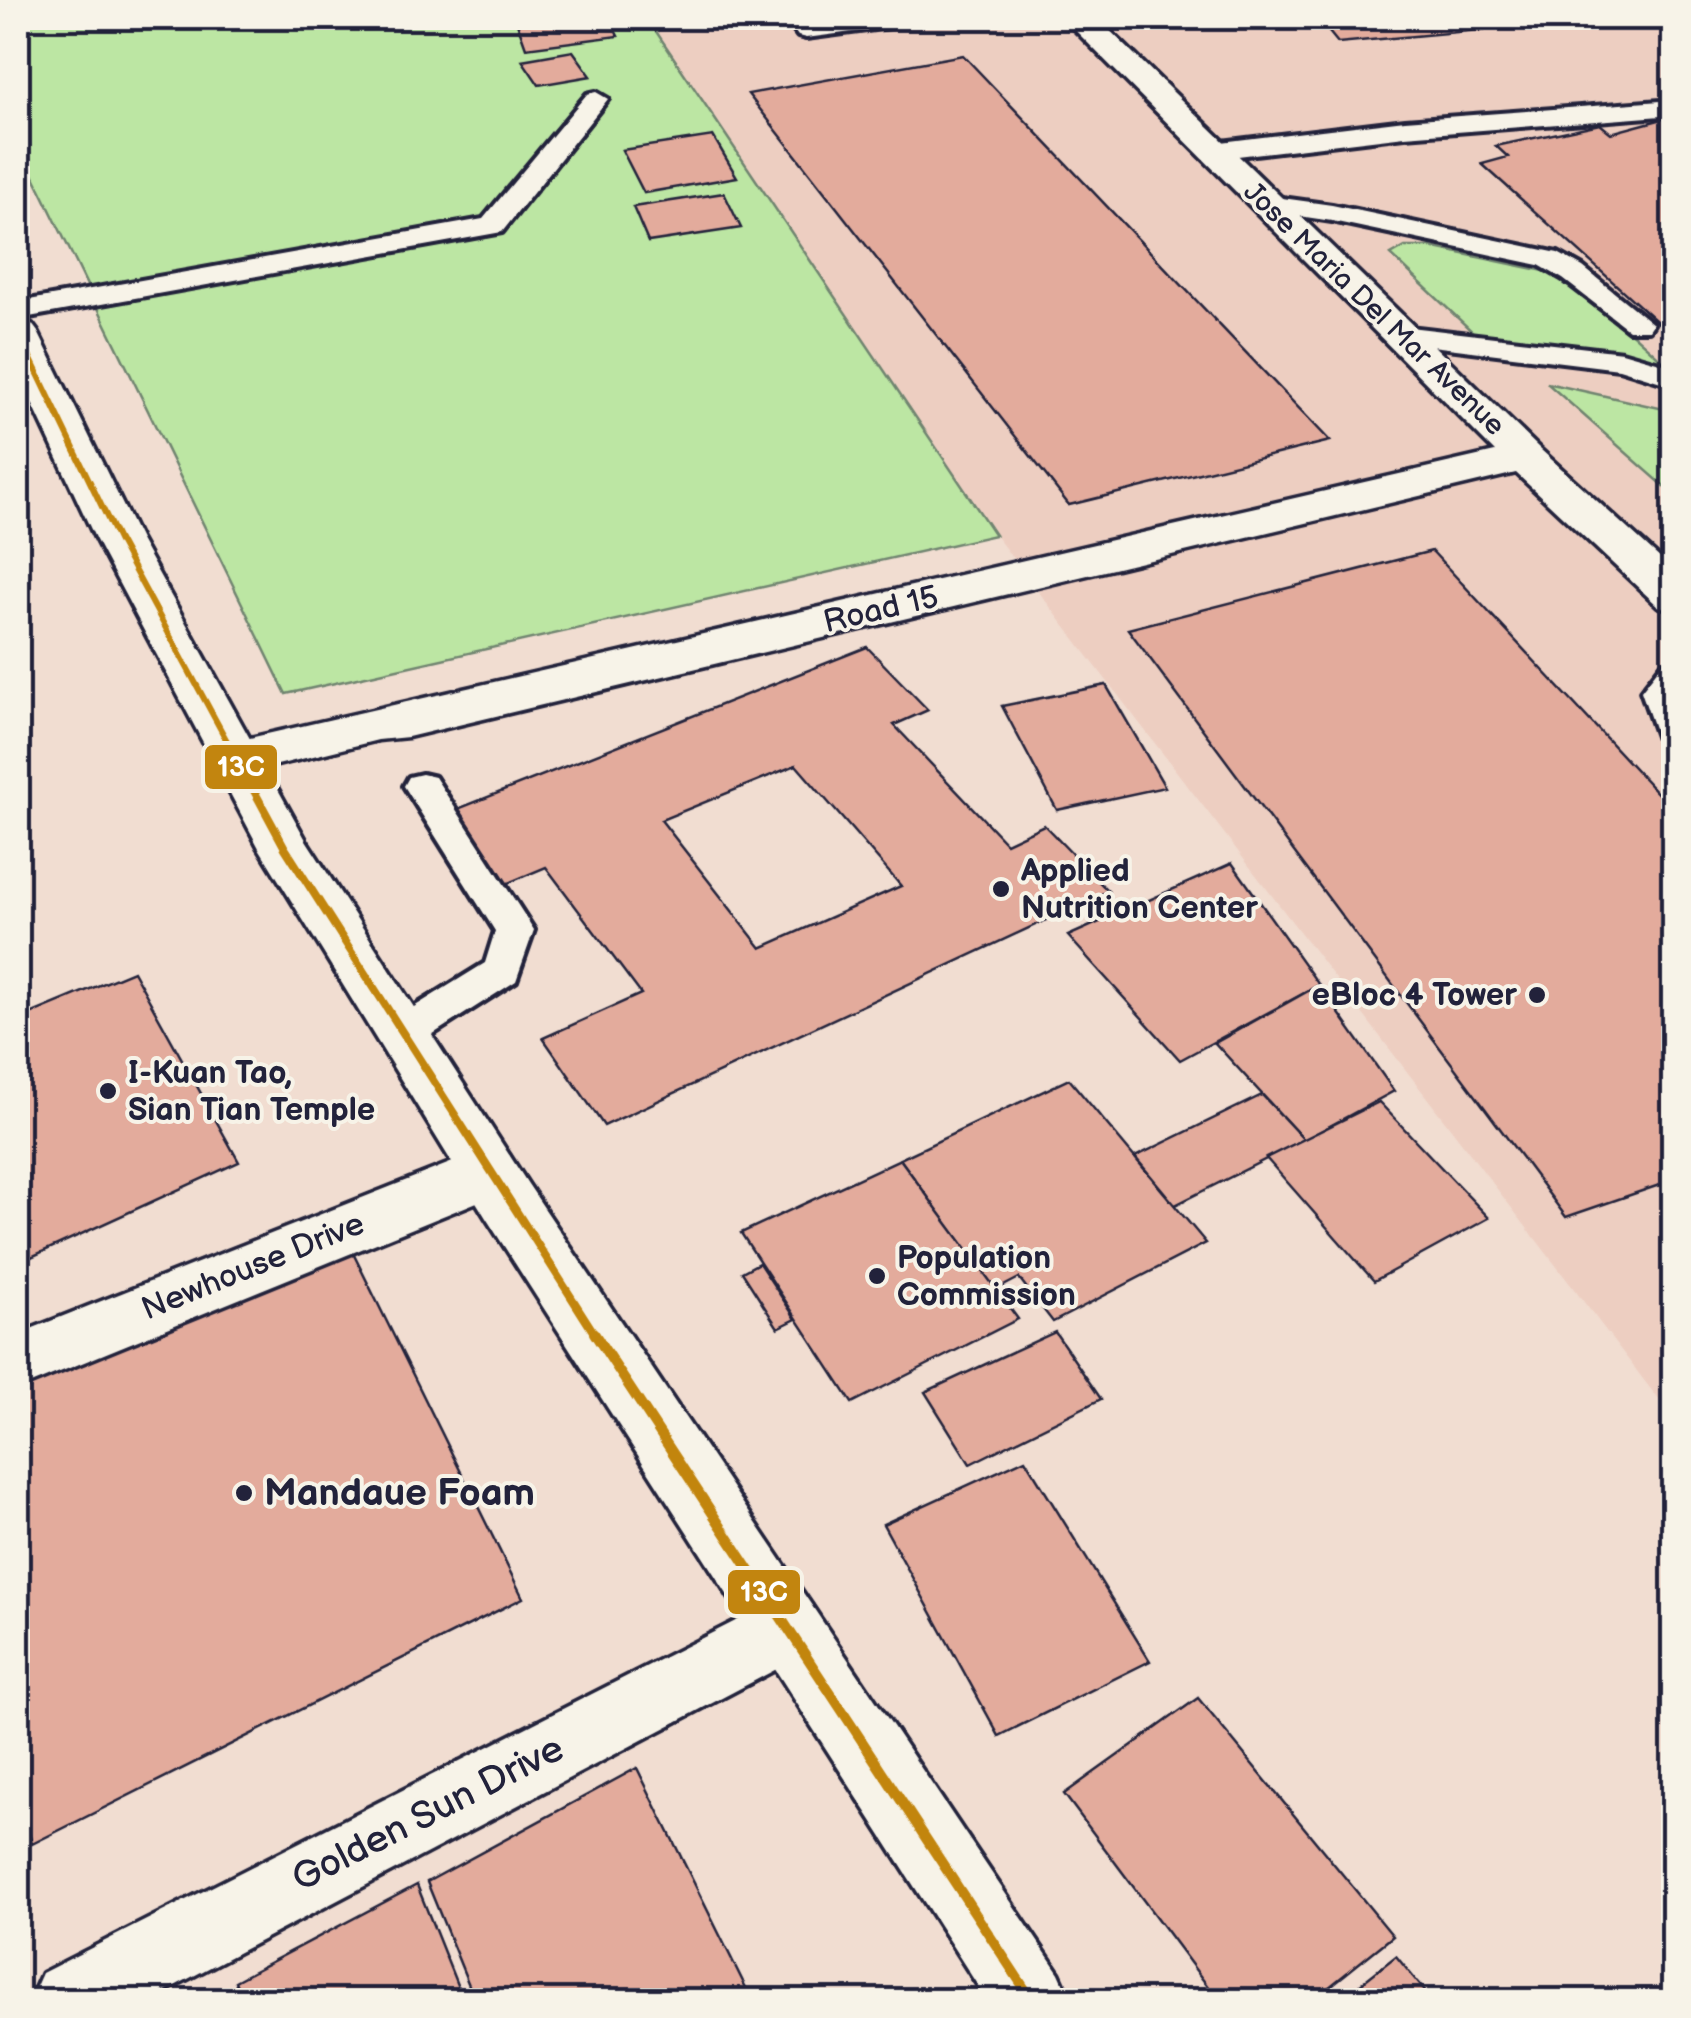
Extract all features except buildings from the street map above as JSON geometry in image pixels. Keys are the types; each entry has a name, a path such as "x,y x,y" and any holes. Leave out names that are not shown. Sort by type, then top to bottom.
{"street":[{"name":"Jose Maria Del Mar Avenue","path":"1079,18 1526,458 1674,596"},
{"path":"18,332 110,525 285,848 488,1172 1032,2000"},
{"name":"Road 15","path":"237,758 1526,458"},
{"name":"Newhouse Drive","path":"18,1362 488,1172"},
{"name":"Golden Sun Drive","path":"68,2000 787,1628"}],"lane":[{"path":"796,18 806,31 905,18"},
{"path":"18,311 492,226 596,100"},
{"path":"1213,151 1405,128 1674,107"},
{"path":"1268,204 1548,260 1573,273 1639,324"},
{"path":"1401,336 1622,361 1674,377"},
{"path":"1674,672 1658,692 1674,740"},
{"path":"402,1034 502,971 515,930 422,786"}],"shaded area":[{"path":"647,18 1673,18 1673,1418 995,535"}],"green space":[{"path":"18,18 647,18 995,535 286,694 23,154 18,137"},
{"path":"1405,247 1430,247 1559,274 1575,282 1665,363 1479,338 1391,255"},
{"path":"1547,383 1673,411 1673,494"}],"transit line":[{"name":"13C","path":"18,332 118,540 285,848 507,1201 1032,2000"}],"place":[{"name":"Applied Nutrition Center","path":"1001,889"},
{"name":"eBloc 4 Tower","path":"1537,995"},
{"name":"I-Kuan Tao, Sian Tian Temple","path":"108,1091"},
{"name":"Population Commission","path":"877,1276"},
{"name":"Mandaue Foam","path":"244,1493"}]}
